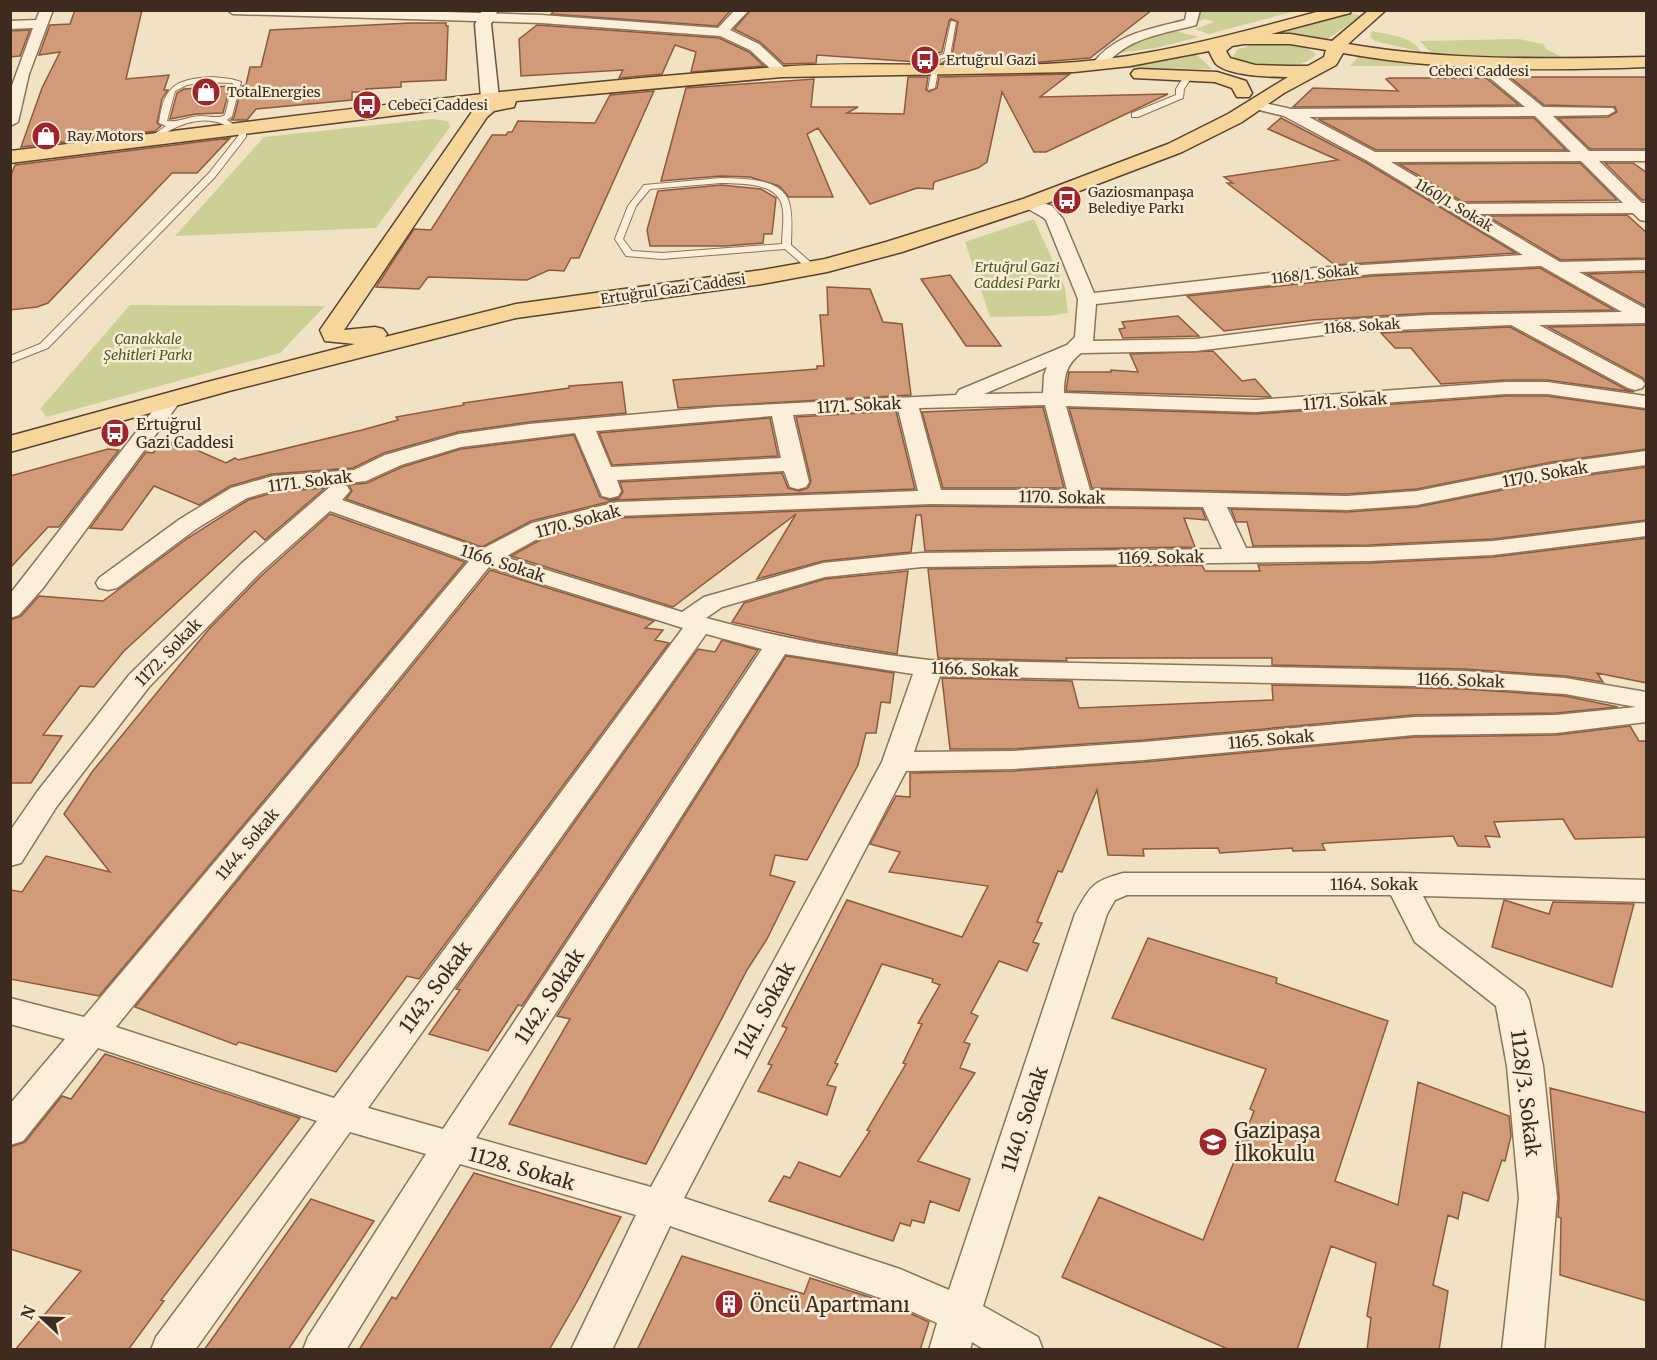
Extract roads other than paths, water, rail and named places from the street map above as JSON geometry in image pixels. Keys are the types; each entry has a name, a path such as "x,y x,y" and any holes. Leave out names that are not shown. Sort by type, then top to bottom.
{"main road":[{"path":"989,70 1099,65 1160,56 1304,22 1344,10"},
{"name":"Ertuğrul Gazi Caddesi","path":"10,444 220,386 516,311 812,268 894,248 1030,203 1193,141 1256,105 1290,82 1330,61 1334,56 1335,48 1379,10"},
{"path":"1350,33 1372,46 1424,59"},
{"name":"Cebeci Caddesi","path":"1230,40 1290,39 1335,48 1424,59 1517,64 1647,62"},
{"path":"1230,40 1217,50 1220,58 1229,63 1258,69 1344,71"},
{"path":"10,157 490,98 782,72 989,70 1189,75 1230,80 1240,85 1244,91 1240,98 1167,144 1157,155"},
{"name":"Cebeci Caddesi","path":"1375,71 1647,70"},
{"path":"516,311 429,322 357,338 334,336 332,330 483,111 496,105 560,96 601,87"},
{"path":"220,386 242,373 287,356 308,338 460,121 458,116 409,108"}],"street":[{"path":"233,10 488,13 721,32 739,36 782,72"},
{"path":"721,32 742,10"},
{"path":"1099,65 1104,55 1123,43 1191,22 1194,10"},
{"path":"1304,22 1322,10"},
{"path":"488,13 483,24 490,98"},
{"path":"10,25 44,17"},
{"path":"12,114 16,75 36,41 44,17"},
{"path":"19,42 36,41"},
{"path":"1490,71 1540,112 1644,211"},
{"name":"1160/1. Sokak","path":"1256,105 1289,113 1372,157 1647,317"},
{"path":"1289,113 1608,111"},
{"path":"1372,157 1647,156"},
{"path":"1030,203 1046,210 1054,219 1087,299 1085,338 1059,363 1053,380 1052,399 1081,497"},
{"path":"1461,209 1644,211"},
{"name":"1168/1. Sokak","path":"1087,299 1347,271 1481,261 1647,265"},
{"name":"1168. Sokak","path":"1078,347 1196,345 1347,326 1514,319 1647,317"},
{"path":"1514,319 1641,393"},
{"path":"944,401 996,383 1078,347"},
{"name":"1171. Sokak","path":"108,583 188,524 239,494 273,483 358,476 393,460 459,441 529,431 781,409 907,402 1052,399 1256,406 1506,388 1641,393"},
{"path":"10,609 34,583 172,399"},
{"path":"907,402 931,497"},
{"path":"781,409 802,500"},
{"path":"583,426 618,509"},
{"name":"1170. Sokak","path":"484,558 540,528 618,509 802,500 931,497 1081,497 1347,502 1417,498 1552,471 1647,458"},
{"path":"603,474 794,464"},
{"name":"1172. Sokak","path":"10,856 47,799 139,681 251,568 358,476"},
{"path":"1212,501 1237,555"},
{"name":"1166. Sokak","path":"326,502 484,558 692,623 778,645 857,658 928,668 1464,678 1565,686 1647,700"},
{"name":"1169. Sokak","path":"692,623 713,602 823,570 922,560 1369,554 1493,548 1647,529"},
{"name":"1144. Sokak","path":"10,1130 484,558"},
{"name":"1143. Sokak","path":"171,1350 692,623"},
{"name":"1142. Sokak","path":"323,1350 450,1148 778,645"},
{"name":"1141. Sokak","path":"591,1350 660,1206 896,762 928,668"},
{"name":"1165. Sokak","path":"896,762 1013,760 1144,751 1414,726 1557,724 1647,714"},
{"name":"1164. Sokak","path":"1104,892 1123,884 1402,884 1647,891"},
{"name":"1128/3. Sokak","path":"1402,884 1426,934 1512,1000 1525,1066 1538,1198 1523,1350"},
{"name":"1140. Sokak","path":"949,1350 1091,914 1104,892"},
{"name":"1128. Sokak","path":"10,1011 91,1032 341,1115 450,1148 660,1206 900,1287 960,1314 1023,1350"}],"lane":[{"path":"931,88 937,57 947,56 953,22"},
{"path":"1135,115 1180,96 1180,89 1189,75"},
{"path":"171,124 163,123 172,91 180,84 228,80 237,82 228,116 222,120"},
{"path":"10,360 44,346 212,175 243,135 238,129 222,120 189,119 171,124 151,139"},
{"path":"787,246 662,256 629,254 619,239 632,206 646,187 696,181 752,183 773,187 784,199 787,246 812,268"}],"place":[{"name":"Ertuğrul Gazi","path":"925,60"},
{"name":"TotalEnergies","path":"206,92"},
{"name":"Cebeci Caddesi","path":"367,105"},
{"name":"Ray Motors","path":"46,136"},
{"name":"Gaziosmanpaşa Belediye Parkı","path":"1067,200"},
{"name":"Ertuğrul Gazi Caddesi","path":"115,433"},
{"name":"Gazipaşa İlkokulu","path":"1213,1142"},
{"name":"Öncü Apartmanı","path":"729,1304"}],"park label":[{"name":"Ertuğrul Gazi Caddesi Parkı","path":"1017,276"},
{"name":"Çanakkale Şehitleri Parkı","path":"148,348"}]}
